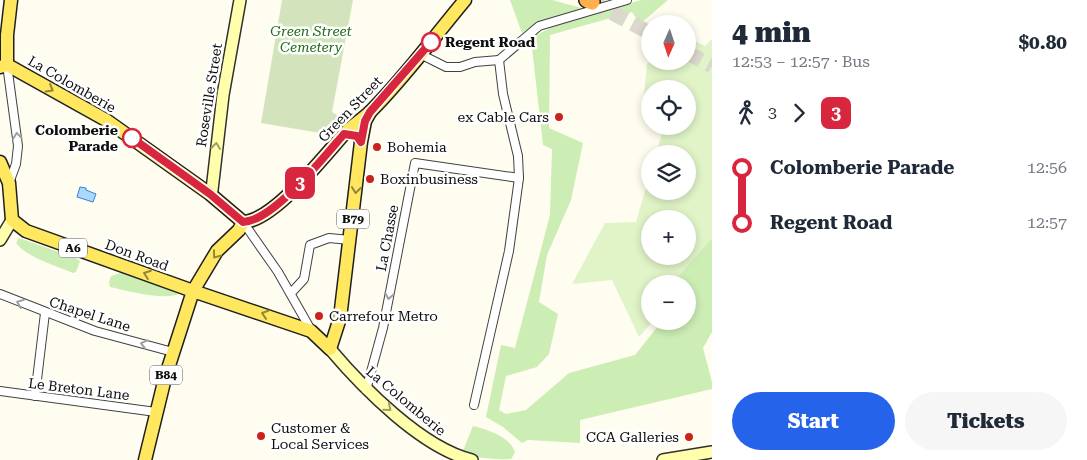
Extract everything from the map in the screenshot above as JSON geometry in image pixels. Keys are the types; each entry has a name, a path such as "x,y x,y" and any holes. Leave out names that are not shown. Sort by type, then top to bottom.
{"main road":[{"path":"6,66 4,40 11,0"},
{"name":"Roseville Street","path":"210,194 223,94 240,0"},
{"name":"Green Street","path":"243,222 252,222 286,197 344,134 370,112 465,0"},
{"name":"La Colomberie","path":"6,66 106,120 210,194 243,222"},
{"name":"B79","path":"330,349 340,318 361,142 365,121 370,112"},
{"path":"344,134 357,136 361,142"},
{"path":"0,162 9,183 12,220 0,240"},
{"name":"Don Road","path":"12,220 26,231 193,291 311,330"},
{"path":"193,291 217,251 239,230 243,222"},
{"name":"B84","path":"146,460 156,412 193,291"},
{"name":"La Colomberie","path":"311,330 366,390 441,455 472,460"},
{"path":"662,460 712,452"}],"street":[{"path":"420,54 446,67 460,67 475,62 499,60 539,26 627,0"},
{"path":"474,405 509,250 519,178 518,156 503,94 499,60"},
{"path":"6,66 18,146 16,164 9,183"},
{"name":"La Chasse","path":"366,390 383,328 415,163 519,178"},
{"name":"La Colomberie","path":"243,222 278,272 311,330"},
{"path":"291,293 304,279 310,245 329,238 350,240"},
{"name":"Chapel Lane","path":"0,294 95,331 173,352"},
{"path":"35,396 45,313"},
{"name":"Le Breton Lane","path":"0,391 156,412"}],"green space":[{"name":"Green Street Cemetery","path":"282,0 353,0 332,112 349,122 338,136 261,123"},
{"path":"510,0 552,0 585,9 534,24 522,33"},
{"path":"641,0 668,0 650,15 641,15 640,24 632,12 550,35 549,128 583,143 571,200 547,255 539,302 558,314 549,354 537,367 506,376 499,410 506,414 526,410 569,373 635,355 655,330 696,330 696,275 679,275 688,265 696,265 696,256 712,238 712,332 703,348 712,382 712,389 580,420 580,443 528,440 522,443 503,427 486,417 501,345 515,348 550,215 552,149 543,145 531,39 543,31 584,15"},
{"path":"712,39 712,238 696,256 696,210 641,210 641,265 689,265 680,275 641,275 641,330 645,330 639,337 612,280 572,284 605,223 636,222 642,200 696,200 696,145 659,145 661,135 696,135 696,80 645,80 646,70 696,70 696,42 705,46"},
{"path":"19,238 76,258 80,261 76,272 73,273 42,261 27,253 16,243"},
{"path":"120,273 180,293 156,296 110,287 111,276"},
{"path":"473,426 492,432 509,443 515,453 511,459 486,458 462,453"}],"water":[{"path":"80,187 96,194 93,202 77,197"}],"tunnel":[{"path":"592,2 641,28"},
{"path":"696,57 712,66"}],"bus line":[{"name":"3","path":"132,138 210,194 243,222 252,222 286,197 344,134 357,136 361,142 365,121 370,112 431,42"}],"place":[{"name":"Regent Road","path":"431,42"},
{"name":"ex Cable Cars","path":"559,117"},
{"name":"Colomberie Parade","path":"132,138"},
{"name":"Bohemia","path":"377,147"},
{"name":"Boxinbusiness","path":"370,179"},
{"name":"Carrefour Metro","path":"319,316"},
{"name":"Customer & Local Services","path":"261,436"},
{"name":"CCA Galleries","path":"689,437"}]}
